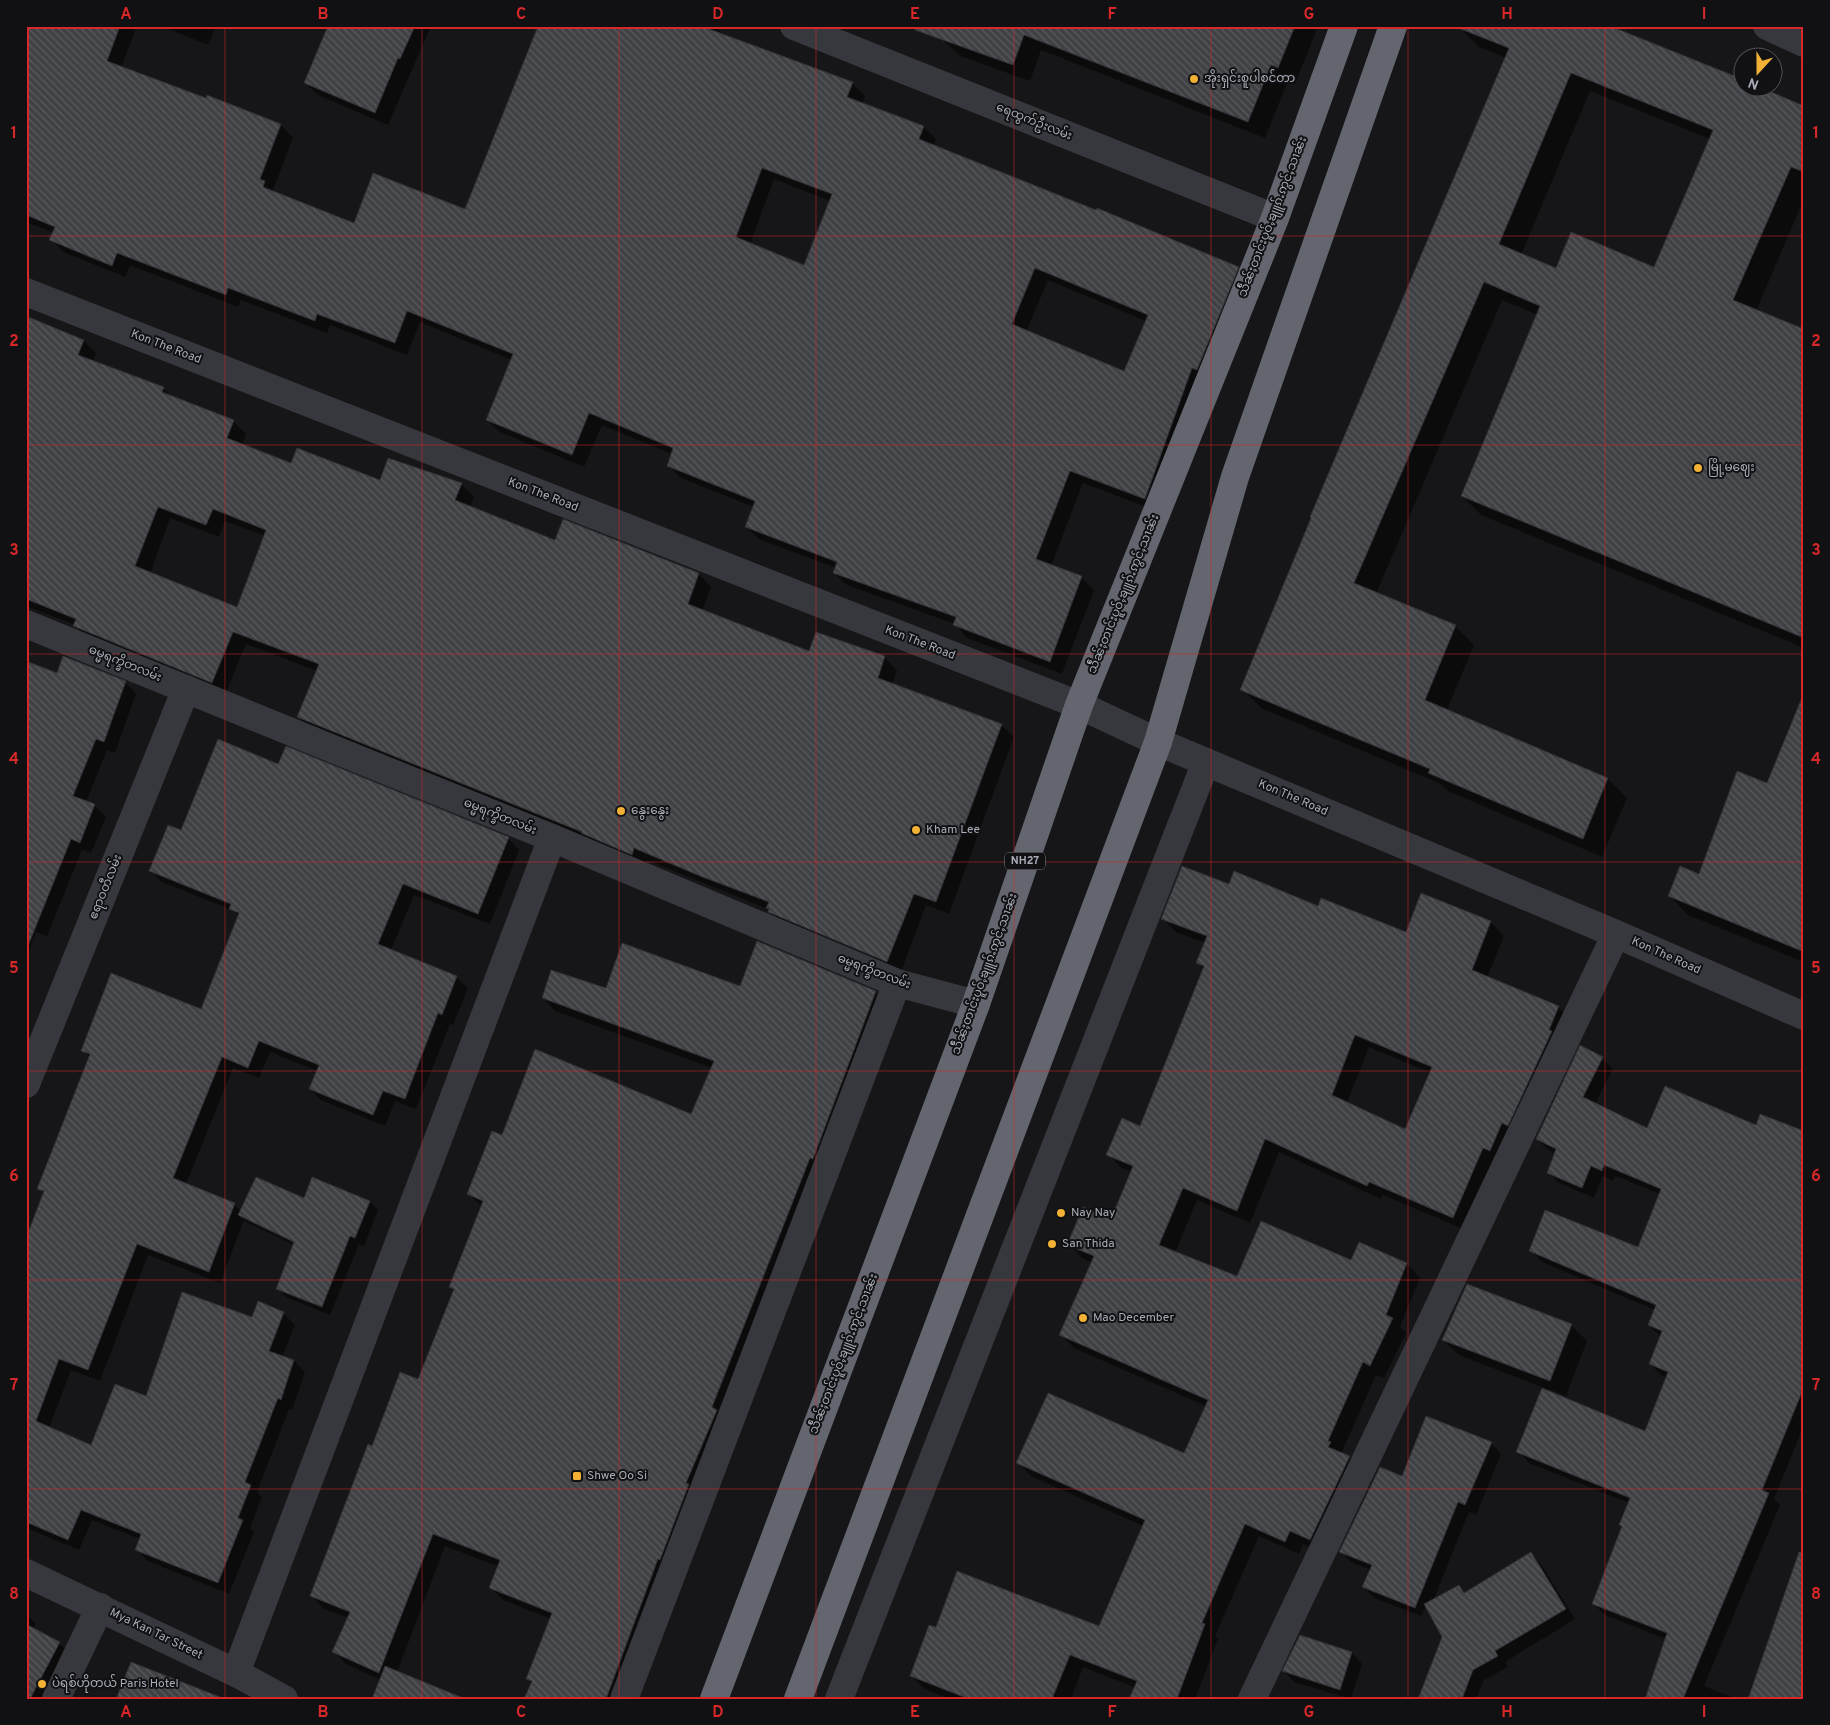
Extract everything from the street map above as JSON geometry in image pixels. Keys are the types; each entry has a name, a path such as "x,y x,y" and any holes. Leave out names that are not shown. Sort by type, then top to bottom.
{"highway":[{"name":"သဵႅၼ်ႈတၢင်းပူဝ်ႇၶျူၵ်ႉဢွင်ႇသၢၼ်း","path":"714,1699 976,1004 1079,705 1275,218 1344,26"},
{"path":"798,1699 1158,742 1235,477 1393,26"}],"street":[{"name":"ရေထွက်ဦးလမ်း","path":"794,26 835,34 1275,218"},
{"path":"1767,26 1804,43"},
{"name":"Kon The Road","path":"26,292 1079,705 1158,742 1616,934 1804,1016"},
{"name":"ဓမ္မရက္ခိတလမ်း","path":"26,624 552,838 897,983 976,1004"},
{"name":"ဧရာဝတီလမ်း","path":"26,1084 186,689"},
{"path":"840,1699 1206,762"},
{"path":"236,1673 552,838"},
{"path":"1252,1699 1616,934"},
{"path":"624,1699 897,983"},
{"name":"Mya Kan Tar Street","path":"26,1573 236,1673 284,1699"},
{"path":"56,1699 100,1608"}],"building":[{"path":"26,26 120,26 107,61 206,98 207,95 281,124 260,179 265,181 263,187 354,223 373,173 465,209 538,26 701,26 853,82 847,97 924,126 919,139 1096,210 1097,208 1239,267 1197,370 1192,368 1145,499 1070,471 1036,559 1082,576 1050,662 953,625 956,617 833,573 837,562 745,527 755,501 667,466 673,448 589,413 572,455 486,420 513,354 407,311 395,343 317,314 315,321 228,288 226,295 117,253 112,266 49,240 55,227 26,215","holes":["762,168 832,194 804,265 736,237","1035,268 1148,315 1124,371 1012,324"]},
{"path":"324,26 415,26 400,59 398,58 375,113 304,83 327,28"},
{"path":"916,26 1295,26 1278,68 1271,65 1248,122 1024,35 1013,65 915,30"},
{"path":"1458,26 1610,26 1732,75 1732,98 1782,97 1804,106 1804,172 1791,167 1733,300 1804,329 1804,638 1461,496 1540,306 1484,282 1354,583 1456,625 1425,700 1608,778 1583,839 1428,773 1430,769 1240,690 1310,517 1509,48 1458,28","holes":["1571,73 1713,130 1654,267 1571,232 1556,268 1499,244"]},
{"path":"26,316 84,340 78,355 164,387 162,392 234,420 227,438 291,463 297,448 380,480 388,458 462,483 455,500 555,540 563,519 699,573 688,604 809,651 816,632 885,656 878,678 1002,724 936,902 914,894 887,962 768,912 769,909 766,908 769,902 634,848 632,855 582,832 297,717 319,664 233,632 212,683 73,626 76,619 26,599","holes":["158,507 206,525 213,509 266,530 237,607 135,566"]},
{"path":"63,656 126,681 104,742 96,739 73,796 95,804 80,843 71,839 28,946 26,946 26,661 57,673"},
{"path":"1803,695 1804,952 1668,896 1680,866 1699,874 1737,771 1767,783"},
{"path":"218,739 278,764 286,746 509,837 478,914 403,884 378,944 457,976 442,1015 438,1013 405,1099 383,1091 373,1115 309,1089 319,1065 259,1041 248,1068 222,1057 173,1178 235,1203 209,1272 137,1244 88,1370 59,1359 36,1421 91,1445 115,1384 146,1396 182,1292 252,1317 258,1301 284,1312 269,1351 294,1360 281,1400 278,1398 245,1482 251,1485 238,1518 243,1520 218,1583 135,1550 141,1534 81,1510 68,1540 26,1522 26,1238 44,1191 37,1189 90,1054 81,1051 111,973 201,1009 239,913 229,909 231,904 149,871 168,825 181,830"},
{"path":"1182,866 1229,884 1234,871 1318,906 1321,898 1406,932 1421,893 1491,921 1472,970 1559,1006 1549,1030 1552,1031 1508,1126 1502,1123 1490,1151 1483,1148 1453,1218 1369,1182 1367,1186 1265,1139 1237,1211 1183,1188 1159,1245 1237,1276 1261,1221 1351,1260 1359,1242 1407,1263 1386,1315 1393,1318 1370,1366 1363,1362 1328,1441 1331,1442 1328,1447 1350,1456 1310,1540 1290,1531 1285,1542 1245,1524 1202,1623 1205,1624 1177,1699 1129,1699 1137,1681 1070,1655 1052,1699 969,1699 910,1676 929,1625 936,1627 957,1571 1099,1626 1145,1520 1016,1463 1048,1393 1184,1453 1208,1400 1059,1335 1094,1256 1067,1245 1083,1207 1111,1219 1133,1166 1106,1155 1122,1118 1140,1126 1204,966 1196,963 1207,936 1161,919","holes":["1355,1035 1432,1067 1405,1129 1332,1095"]},
{"path":"757,941 876,991 813,1159 810,1158 712,1407 717,1410 686,1483 689,1484 660,1560 658,1559 606,1699 524,1699 532,1681 526,1679 552,1613 489,1588 500,1560 433,1534 379,1673 332,1652 350,1612 310,1596 368,1444 372,1446 400,1372 418,1379 454,1289 449,1287 483,1201 467,1194 492,1131 502,1135 535,1049 691,1114 714,1061 542,998 551,970 606,988 622,943 740,986"},
{"path":"1580,1045 1603,1057 1583,1097 1647,1128 1665,1086 1756,1125 1760,1114 1804,1131 1804,1387 1762,1490 1769,1493 1683,1699 1645,1699 1667,1633 1592,1604 1622,1526 1619,1525 1630,1498 1516,1452 1542,1388 1645,1431 1668,1372 1649,1364 1662,1331 1648,1325 1656,1305 1529,1251 1545,1210 1638,1247 1661,1189 1604,1165 1602,1171 1591,1166 1582,1188 1547,1173 1556,1149 1536,1139"},
{"path":"256,1177 304,1198 312,1177 370,1201 355,1238 350,1236 322,1307 276,1289 294,1242 238,1215"},
{"path":"1467,1284 1572,1324 1550,1381 1442,1340"},
{"path":"1426,1416 1492,1442 1465,1505 1458,1502 1415,1608 1362,1587 1372,1565 1339,1552 1380,1467 1402,1476"},
{"path":"1531,1552 1566,1609 1495,1651 1498,1656 1473,1670 1462,1699 1418,1699 1442,1637 1424,1604 1459,1585 1464,1593"},
{"path":"1799,1552 1804,1553 1804,1699 1748,1699"},
{"path":"26,1624 60,1642 30,1699 26,1699"},
{"path":"1300,1635 1352,1652 1340,1690 1282,1671"},
{"path":"131,1662 220,1697 219,1699 116,1699"},
{"path":"385,1666 463,1698 372,1699"}],"place":[{"name":"အိုးရှင်းစူပါစင်တာ","path":"1194,79"},
{"name":"မြို့မဈေး","path":"1698,468"},
{"name":"နွေးနွေး","path":"621,811"},
{"name":"Kham Lee","path":"916,830"},
{"name":"Nay Nay","path":"1061,1213"},
{"name":"San Thida","path":"1052,1244"},
{"name":"Mao December","path":"1083,1318"},
{"name":"Shwe Oo Si","path":"577,1476"},
{"name":"ပဲရစ်ဟိုတယ် Paris Hotel","path":"42,1684"}]}
